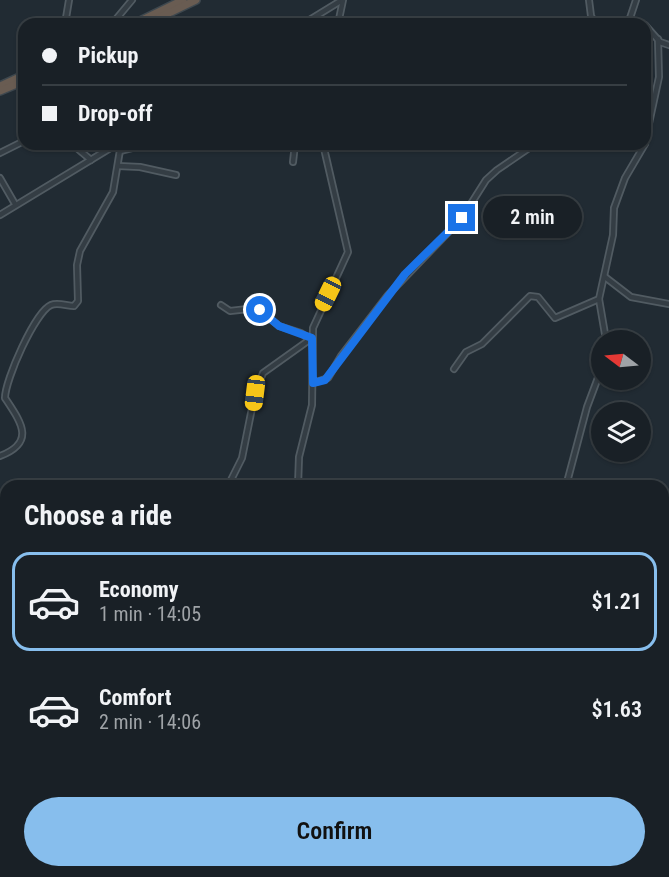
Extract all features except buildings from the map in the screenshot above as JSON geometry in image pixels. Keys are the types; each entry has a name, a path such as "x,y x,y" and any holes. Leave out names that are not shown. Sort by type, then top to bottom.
{"highway":[{"path":"146,18 183,0"},
{"path":"158,18 196,0"},
{"path":"0,86 18,78"},
{"path":"0,92 18,84"}],"street":[{"path":"66,18 69,0"},
{"path":"117,18 132,0"},
{"path":"313,18 342,0"},
{"path":"339,18 342,0"},
{"path":"589,0 592,18"},
{"path":"627,18 636,0"},
{"path":"170,12 170,18"},
{"path":"651,32 669,45"},
{"path":"651,115 659,77 658,39"},
{"path":"0,153 18,144"},
{"path":"79,150 91,160"},
{"path":"0,215 108,150"},
{"path":"0,456 17,448 21,443 21,425 4,398 14,365 46,308 54,304 74,306 78,301 77,265 80,251 113,192 120,151 124,150"},
{"path":"293,162 294,150"},
{"path":"298,480 299,457 311,413 313,383 310,338 315,321 348,252 324,150"},
{"path":"313,383 328,378 341,356 388,295 462,218 492,174 526,150"},
{"path":"604,330 599,299 613,236 614,208 625,178 641,150"},
{"path":"118,165 176,175"},
{"path":"0,178 15,204"},
{"path":"604,277 631,297 669,304"},
{"path":"454,369 466,352 482,344 530,296 538,297 555,318 599,299"},
{"path":"221,305 233,311 257,308 279,326 310,338"},
{"path":"232,480 238,470 255,393 263,373 310,338"},
{"path":"568,480 593,390"}],"route":[{"path":"260,310 279,326 312,338 313,383 325,380 405,274 462,218"}]}
